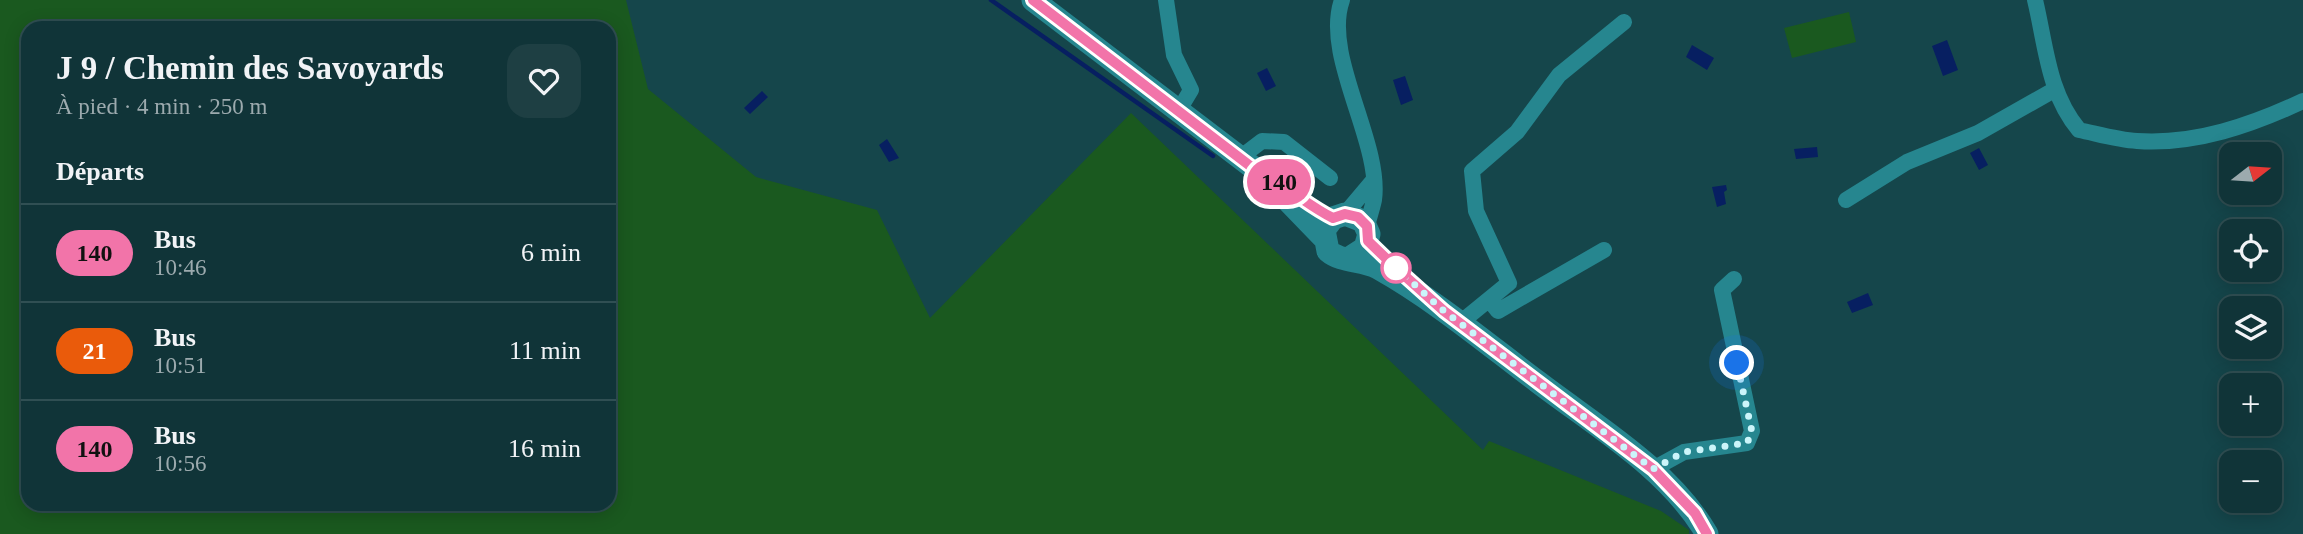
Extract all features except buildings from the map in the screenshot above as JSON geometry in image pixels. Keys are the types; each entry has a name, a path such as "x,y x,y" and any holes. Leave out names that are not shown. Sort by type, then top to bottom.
{"main road":[{"path":"1033,0 1262,175 1334,223 1358,217 1367,234 1452,317"},
{"path":"1334,223 1328,251 1376,266 1452,317 1653,469 1695,513 1707,534"},
{"path":"1348,259 1361,254 1367,234"}],"street":[{"path":"1166,0 1174,55 1191,90 1179,110"},
{"path":"1342,0 1336,15 1344,66 1366,143 1374,199 1367,234"},
{"path":"2035,0 2054,90 2063,111 2079,131 2138,141 2212,135 2265,119 2303,101"},
{"path":"1452,317 1490,301 1509,283 1476,211 1472,171 1517,132 1559,75 1624,22"},
{"path":"1846,200 1907,162 1978,133 2054,90"},
{"path":"1241,157 1262,141 1284,142 1329,178"},
{"path":"1334,223 1372,182"},
{"path":"1490,301 1498,312 1604,250"},
{"path":"1653,469 1684,452 1747,443 1752,432 1722,290 1734,279"}],"green space":[{"path":"0,0 626,0 648,89 756,177 877,210 930,318 1131,113 1483,450 1489,441 1661,511 1689,530 1689,534 0,534"},
{"path":"1849,12 1856,42 1792,58 1784,28"}],"shaded area":[{"path":"1947,40 1958,70 1943,76 1932,46"},
{"path":"1692,45 1714,58 1707,70 1686,57"},
{"path":"1267,68 1276,86 1266,91 1257,73"},
{"path":"1405,76 1413,100 1401,105 1393,80"},
{"path":"762,91 768,97 750,114 744,108"},
{"path":"887,139 899,158 889,162 879,145"},
{"path":"1817,147 1818,157 1796,159 1794,149"},
{"path":"1979,148 1988,165 1979,170 1970,153"},
{"path":"1726,185 1726,204 1717,207 1712,187"},
{"path":"1868,293 1873,305 1852,313 1847,302"}],"waterway":[{"path":"991,0 1213,156"}],"bus line":[{"name":"140","path":"1033,0 1221,141 1262,175 1278,181 1310,206 1333,218 1345,214 1358,217 1367,226 1368,241 1396,268 1444,311 1653,469 1695,513 1707,534"}],"route":[{"path":"1396,268 1444,311 1653,469 1684,452 1747,443 1752,432 1737,363"}]}
